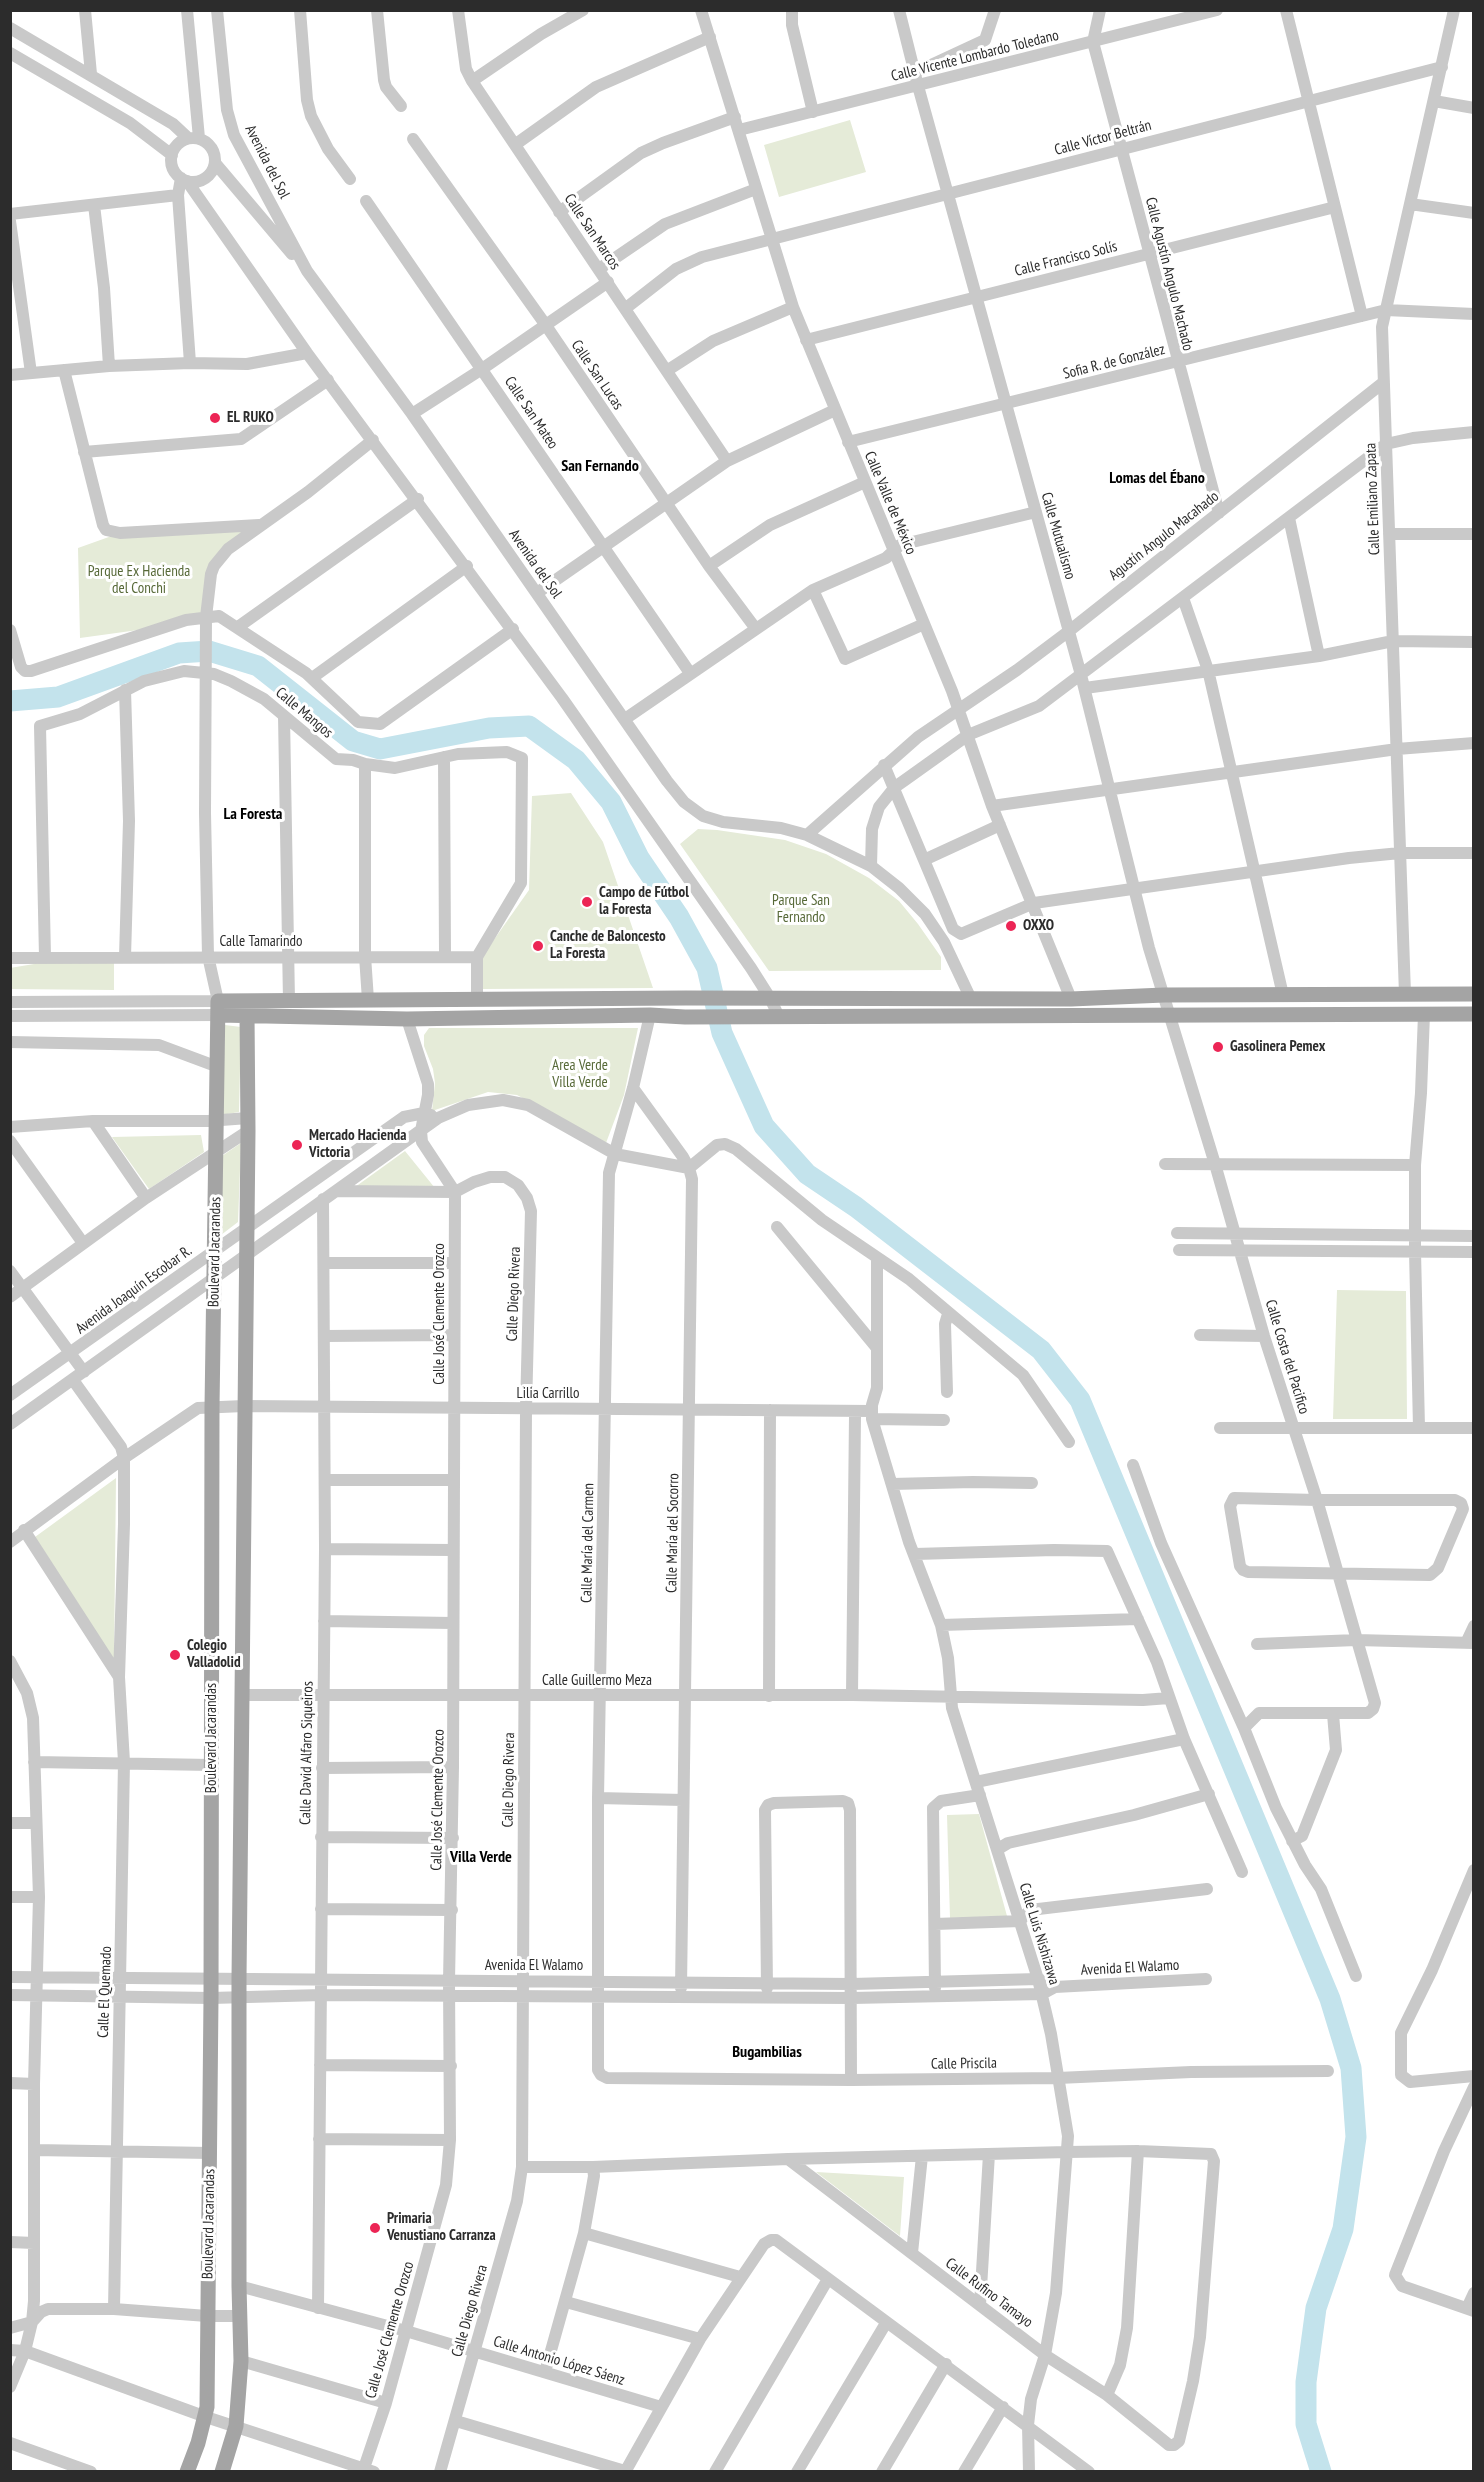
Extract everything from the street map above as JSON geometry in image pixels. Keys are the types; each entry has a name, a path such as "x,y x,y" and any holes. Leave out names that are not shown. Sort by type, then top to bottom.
{"main road":[{"path":"245,1008 289,1001 368,1000 1071,999 1164,995 1473,994"},
{"path":"219,1008 407,1019 650,1015 778,1017 1473,1014"},
{"name":"Boulevard Jacarandas","path":"187,2472 206,2417 212,1998 212,1407 219,1008"},
{"name":"Boulevard Jacarandas","path":"222,2472 236,2426 241,2361 239,1978 248,1124 245,1008"}],"street":[{"path":"85,10 91,74"},
{"path":"187,10 194,138"},
{"name":"Avenida del Sol","path":"217,10 227,110 234,135 307,271 412,414 666,781 684,802 703,816 723,822 781,828 807,835 871,866 899,888 925,914 944,942 971,999"},
{"path":"300,10 307,100 311,116 328,149 350,179"},
{"path":"377,10 384,80 386,87 401,106"},
{"name":"Calle San Marcos","path":"458,10 466,69 472,81 727,460"},
{"path":"472,81 541,34 583,10"},
{"name":"Calle Valle de México","path":"701,10 793,307 959,709 992,806 1034,903 1071,999"},
{"path":"792,10 792,25 813,112"},
{"name":"Calle Mutualismo","path":"899,10 914,73 1005,404 1082,675 1134,888 1169,1014"},
{"path":"914,73 986,40 995,10"},
{"path":"1093,42 1100,10"},
{"name":"Calle Vicente Lombardo Toledano","path":"740,130 1217,10"},
{"path":"1286,10 1362,316"},
{"name":"Calle Emiliano Zapata","path":"1405,994 1382,327 1454,10"},
{"path":"10,27 194,138 205,141 214,150 215,163 210,174 199,181 184,179"},
{"path":"516,144 596,87 710,37"},
{"name":"Calle Agustín Angulo Machado","path":"1093,42 1219,513"},
{"path":"10,53 130,123 172,155"},
{"name":"Calle Víctor Beltrán","path":"626,308 687,263 1122,148 1442,67"},
{"path":"1434,101 1473,108"},
{"path":"559,212 641,153 735,117"},
{"path":"194,138 177,144 172,155 173,168 184,179 308,353 418,499 598,748 770,998 778,1017"},
{"name":"Calle San Lucas","path":"413,139 545,324 709,566 756,629"},
{"path":"215,163 307,271"},
{"path":"184,179 178,195 190,363"},
{"path":"599,269 665,224 756,189"},
{"path":"10,214 178,195"},
{"name":"Calle San Mateo","path":"366,201 690,673"},
{"path":"1410,204 1473,213"},
{"path":"94,206 104,288 109,366"},
{"name":"Calle Francisco Solís","path":"806,340 1335,207"},
{"path":"10,221 31,373"},
{"path":"412,414 608,282"},
{"path":"668,370 713,341 793,307"},
{"name":"Sofia R. de González","path":"848,442 1386,310 1473,314"},
{"path":"10,375 109,366 190,363 247,364 308,353"},
{"path":"64,370 103,525 111,532 260,525"},
{"path":"84,452 241,439 328,380"},
{"name":"Agustín Angulo Macahado","path":"807,835 918,737 1017,670 1069,631 1384,382"},
{"path":"537,593 727,460 835,410"},
{"path":"871,866 872,829 879,807 895,787 968,735 1039,706 1386,444 1413,438 1473,432"},
{"path":"219,1008 208,956 207,591 214,566 228,549 308,492 373,440"},
{"path":"709,566 778,521 865,482"},
{"path":"238,627 418,499"},
{"path":"625,719 813,590 886,558 900,544 1036,512"},
{"path":"1289,518 1319,656"},
{"path":"1389,534 1473,534"},
{"path":"312,678 467,566"},
{"path":"813,590 845,659 924,624"},
{"path":"1184,598 1208,670 1283,995"},
{"name":"Calle Mangos","path":"10,630 18,660 26,670 31,671 177,622 206,623 219,616 312,678 358,722 380,724 513,629"},
{"path":"1085,688 1319,656 1393,641 1473,642"},
{"name":"Calle Mangos","path":"45,957 40,726 80,714 144,681 206,668 264,699 336,759 395,768 458,754 507,752 522,758 521,883 477,957"},
{"path":"125,690 129,821 125,957"},
{"path":"284,716 289,1001"},
{"path":"992,806 1397,749 1473,743"},
{"path":"444,758 446,956"},
{"path":"365,764 365,956 368,1000"},
{"path":"884,765 953,929 962,934 1034,903 1400,853 1473,853"},
{"path":"924,860 1000,825"},
{"path":"477,957 477,1000"},
{"name":"Calle Tamarindo","path":"10,958 477,957"},
{"path":"10,1002 219,1008"},
{"path":"10,1016 219,1008"},
{"name":"Calle Costa del Pacifico","path":"1169,1014 1264,1336 1317,1500 1375,1703 1373,1709 1368,1713 1333,1714"},
{"path":"1419,1428 1415,1165 1424,1014"},
{"name":"Calle María del Carmen","path":"601,2075 598,2070 598,1798 609,1173 633,1088 650,1015"},
{"path":"407,1019 428,1084 420,1131 422,1142 455,1192"},
{"path":"10,1042 159,1045 218,1067"},
{"name":"Calle María del Socorro","path":"633,1088 689,1168 692,1179 687,1697 683,1800 681,1995"},
{"path":"10,1424 215,1275 438,1118 468,1105 503,1100 528,1105 615,1154 689,1168 717,1145 725,1144 736,1149 790,1195 877,1260 909,1279 1023,1375 1069,1442"},
{"path":"424,1113 438,1118"},
{"name":"Avenida Joaquín Escobar R.","path":"10,1395 404,1117 424,1113"},
{"path":"10,1127 93,1121 217,1121 248,1124"},
{"path":"93,1121 146,1198"},
{"path":"10,1297 146,1198 215,1154 248,1124"},
{"path":"10,1141 83,1243"},
{"path":"1165,1164 1415,1165"},
{"name":"Calle Diego Rivera","path":"440,2472 517,2201 522,2167 526,1409 531,1211 527,1198 518,1185 505,1177 490,1177 455,1192"},
{"path":"336,1191 455,1192"},
{"name":"Calle José Clemente Orozco","path":"369,2470 446,2185 450,2140 451,1996 449,1981 453,1838 455,1192"},
{"name":"Calle David Alfaro Siqueiros","path":"318,2308 325,1549 323,1199"},
{"path":"777,1227 876,1347"},
{"path":"1177,1233 1473,1236"},
{"path":"1179,1250 1473,1252"},
{"path":"872,1415 877,1388 877,1260"},
{"path":"324,1263 454,1263"},
{"path":"10,1271 70,1354"},
{"path":"947,1392 945,1324 948,1314"},
{"path":"325,1335 454,1335"},
{"path":"1200,1335 1264,1336"},
{"name":"Avenida Joaquín Escobar R.","path":"70,1354 78,1376"},
{"name":"Calle El Quemado","path":"78,1376 121,1447 124,1458 119,1677 124,1762 121,1978 115,2151 114,2309"},
{"name":"Lilia Carrillo","path":"10,1542 124,1458 198,1408 244,1406 853,1411 872,1415 944,1420"},
{"path":"769,1696 770,1410"},
{"path":"852,1695 855,1415 853,1411"},
{"name":"Calle Luis Nishizawa","path":"872,1415 909,1542 941,1625 948,1658 952,1708 1038,1979 1068,2136 1056,2293 1045,2355 1031,2399 1028,2425 1029,2472"},
{"path":"1220,1428 1473,1428"},
{"path":"1133,1465 1161,1543 1244,1728 1276,1808 1305,1865 1321,1890 1356,1976"},
{"path":"325,1480 453,1480"},
{"path":"892,1484 1032,1483"},
{"path":"1234,1498 1317,1500 1455,1500 1461,1503 1463,1509 1435,1572 1430,1575 1243,1570 1230,1506 1234,1498"},
{"name":"Calle El Quemado","path":"24,1530 119,1677"},
{"path":"325,1549 453,1550"},
{"path":"915,1554 1054,1550 1107,1551 1157,1662 1184,1739 1242,1872"},
{"path":"941,1625 1138,1619"},
{"path":"324,1620 453,1623"},
{"path":"1257,1644 1356,1640 1470,1643 1473,1626"},
{"path":"10,1661 27,1693 33,1718 39,1897 34,2084 32,2322 25,2351 10,2387"},
{"name":"Calle Guillermo Meza","path":"242,1695 687,1697 852,1695 1143,1700 1169,1698"},
{"path":"1244,1728 1259,1713 1333,1714 1336,1750 1302,1836 1293,1841"},
{"path":"936,1996 933,1808 941,1801 978,1789 1184,1739"},
{"path":"34,1762 212,1765"},
{"path":"322,1768 453,1767"},
{"path":"998,1849 1008,1843 1134,1815 1209,1794"},
{"path":"598,1798 683,1800"},
{"path":"767,1996 765,1810 768,1805 843,1801 848,1803 850,1810 852,1984 851,2080"},
{"path":"10,1822 35,1822"},
{"path":"321,1837 453,1838"},
{"path":"1473,1870 1432,1970 1401,2033 1401,2075 1410,2082 1473,2076"},
{"path":"935,1924 1020,1921 1030,1910 1207,1888"},
{"path":"10,1897 39,1897"},
{"path":"321,1909 452,1910"},
{"name":"Avenida El Walamo","path":"10,1977 852,1984 1038,1979 1055,1987"},
{"name":"Avenida El Walamo","path":"10,1995 212,1998 322,1995 681,1995 852,1998 1042,1994 1055,1987 1206,1979"},
{"path":"320,2066 451,2066"},
{"name":"Calle Priscila","path":"601,2075 608,2078 851,2080 1058,2078 1191,2072 1328,2072"},
{"path":"10,2084 34,2084"},
{"path":"1473,2087 1444,2151 1395,2275 1402,2286 1470,2310 1473,2293"},
{"path":"319,2139 450,2140"},
{"path":"34,2150 210,2153"},
{"path":"522,2167 593,2167 788,2159 1138,2151 1127,2328 1120,2365 1107,2395"},
{"name":"Calle Rufino Tamayo","path":"788,2159 1045,2355 1107,2395 1169,2445 1174,2445 1179,2441 1193,2381 1200,2337 1214,2161 1211,2154 1138,2151"},
{"path":"980,2305 989,2154"},
{"path":"912,2253 922,2156"},
{"path":"545,2372 584,2233 594,2176 593,2167"},
{"path":"584,2233 740,2277"},
{"path":"456,2421 625,2471 700,2339 740,2277 765,2244 776,2240 1089,2472"},
{"path":"10,2242 34,2243"},
{"path":"715,2472 828,2279"},
{"name":"Calle Antonio López Sáenz","path":"239,2286 406,2331 661,2407"},
{"path":"566,2302 700,2339"},
{"path":"10,2328 32,2322 41,2312 48,2309 114,2309 207,2316 240,2316"},
{"path":"797,2472 886,2323"},
{"path":"10,2350 25,2351 206,2417 369,2470"},
{"path":"241,2361 386,2403"},
{"path":"882,2472 946,2364"},
{"path":"964,2472 1003,2407"},
{"path":"10,2443 92,2472"}],"green space":[{"path":"850,120 866,172 779,197 764,145"},
{"name":"Parque Ex Hacienda del Conchi","path":"260,525 219,558 202,618 160,627 80,638 78,548 120,533"},
{"path":"571,793 603,842 653,988 483,989 481,958 529,890 532,796"},
{"name":"Parque San Fernando","path":"698,829 785,840 826,854 869,878 899,901 918,924 941,957 941,970 769,971 680,844"},
{"path":"40,963 114,963 114,990 11,989 10,968"},
{"path":"225,1025 241,1027 239,1112 222,1115"},
{"name":"Area Verde Villa Verde","path":"429,1028 638,1028 624,1095 606,1143 517,1095 488,1092 432,1111 435,1083 433,1069 424,1046 424,1035"},
{"path":"201,1135 204,1152 149,1189 112,1137"},
{"path":"241,1143 238,1222 221,1235 222,1156"},
{"path":"405,1151 439,1193 344,1195"},
{"path":"1337,1290 1406,1291 1407,1419 1333,1419"},
{"path":"116,1478 114,1660 35,1537"},
{"path":"979,1814 1007,1916 950,1918 947,1815"},
{"path":"816,2172 904,2177 900,2236"}],"waterway":[{"path":"10,701 58,697 179,653 209,651 258,666 353,741 380,749 489,728 529,726 576,760 611,802 639,858 679,917 707,968 722,1033 764,1126 807,1174 856,1207 1041,1350 1080,1400 1330,1999 1351,2068 1356,2137 1343,2229 1316,2308 1306,2382 1306,2424 1321,2472"}],"place":[{"name":"EL RUKO","path":"215,418"},
{"name":"Campo de Fútbol la Foresta","path":"587,902"},
{"name":"OXXO","path":"1011,926"},
{"name":"Canche de Baloncesto La Foresta","path":"538,946"},
{"name":"Gasolinera Pemex","path":"1218,1047"},
{"name":"Mercado Hacienda Victoria","path":"297,1145"},
{"name":"Colegio Valladolid","path":"175,1655"},
{"name":"Primaria Venustiano Carranza","path":"375,2228"}],"district":[{"name":"San Fernando","path":"600,466"},
{"name":"Lomas del Ébano","path":"1157,478"},
{"name":"La Foresta","path":"253,814"},
{"name":"Villa Verde","path":"481,1857"},
{"name":"Bugambilias","path":"767,2052"}]}
